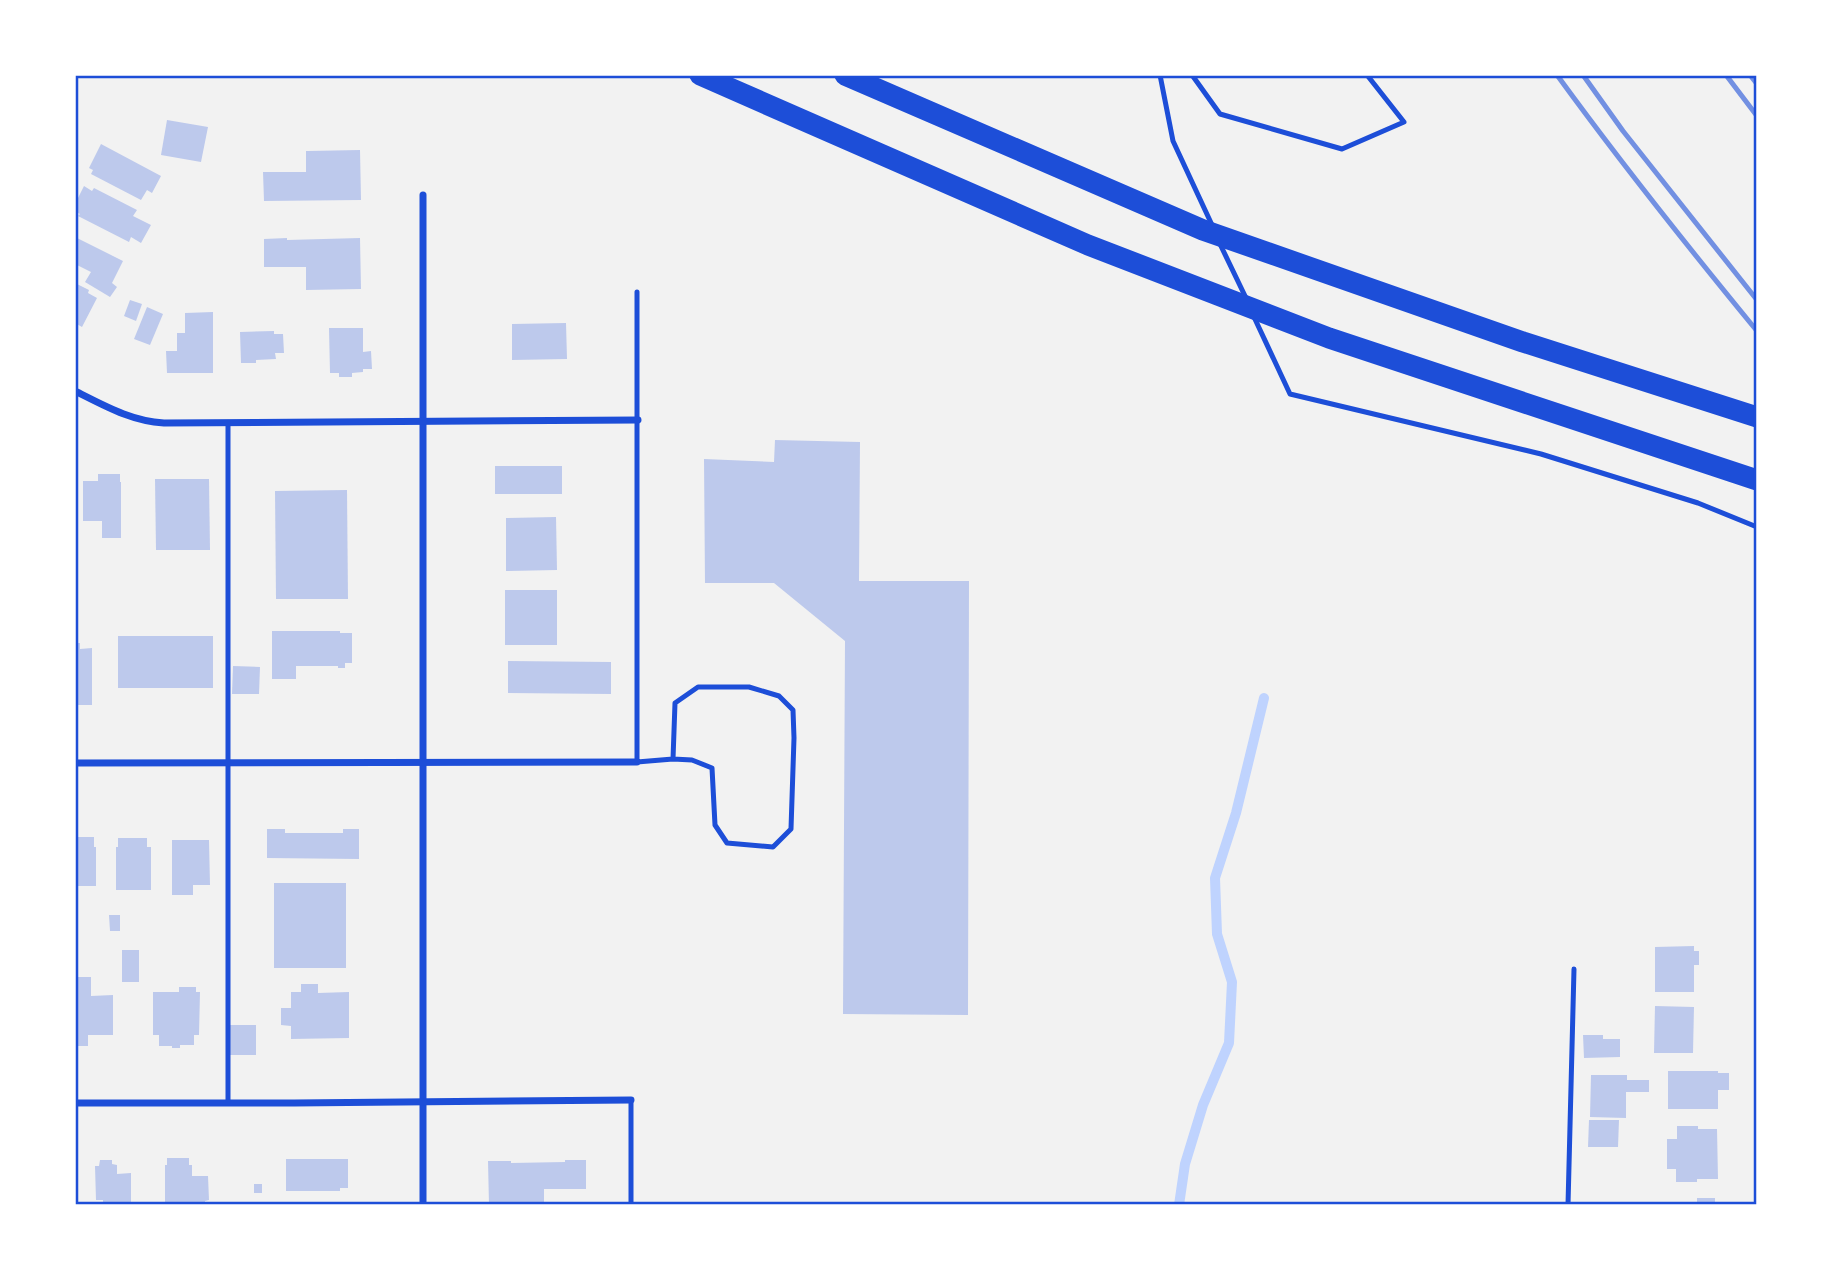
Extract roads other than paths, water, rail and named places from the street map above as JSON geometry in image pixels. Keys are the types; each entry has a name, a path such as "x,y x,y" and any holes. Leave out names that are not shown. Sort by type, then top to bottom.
{"highway":[{"path":"700,75 1088,245 1329,338 1757,480"},
{"path":"845,75 1203,230 1523,342 1757,417"}],"street":[{"path":"423,195 423,1205"},
{"path":"75,391 118,413 141,421 164,423 638,420"},
{"path":"75,763 637,762"},
{"path":"75,1102 631,1100"}],"lane":[{"path":"1160,75 1173,141 1290,394 1541,454 1698,503 1757,527"},
{"path":"1192,75 1220,114 1342,149 1404,122 1367,75"},
{"path":"637,292 637,762 692,760 712,768 715,825 727,843 773,847 791,829 793,710 779,696 749,687 698,687 675,704 673,759"},
{"path":"228,423 228,1103"},
{"path":"1568,1205 1574,969"},
{"path":"631,1100 631,1205"}],"waterway":[{"path":"1179,1205 1185,1164 1203,1105 1229,1043 1232,982 1217,934 1215,878 1236,813 1264,698"}],"railway":[{"path":"1557,75 1655,204 1757,331"},
{"path":"1583,75 1623,131 1757,300"},
{"path":"1726,75 1757,116"},
{"path":"1750,75 1757,84"}]}
